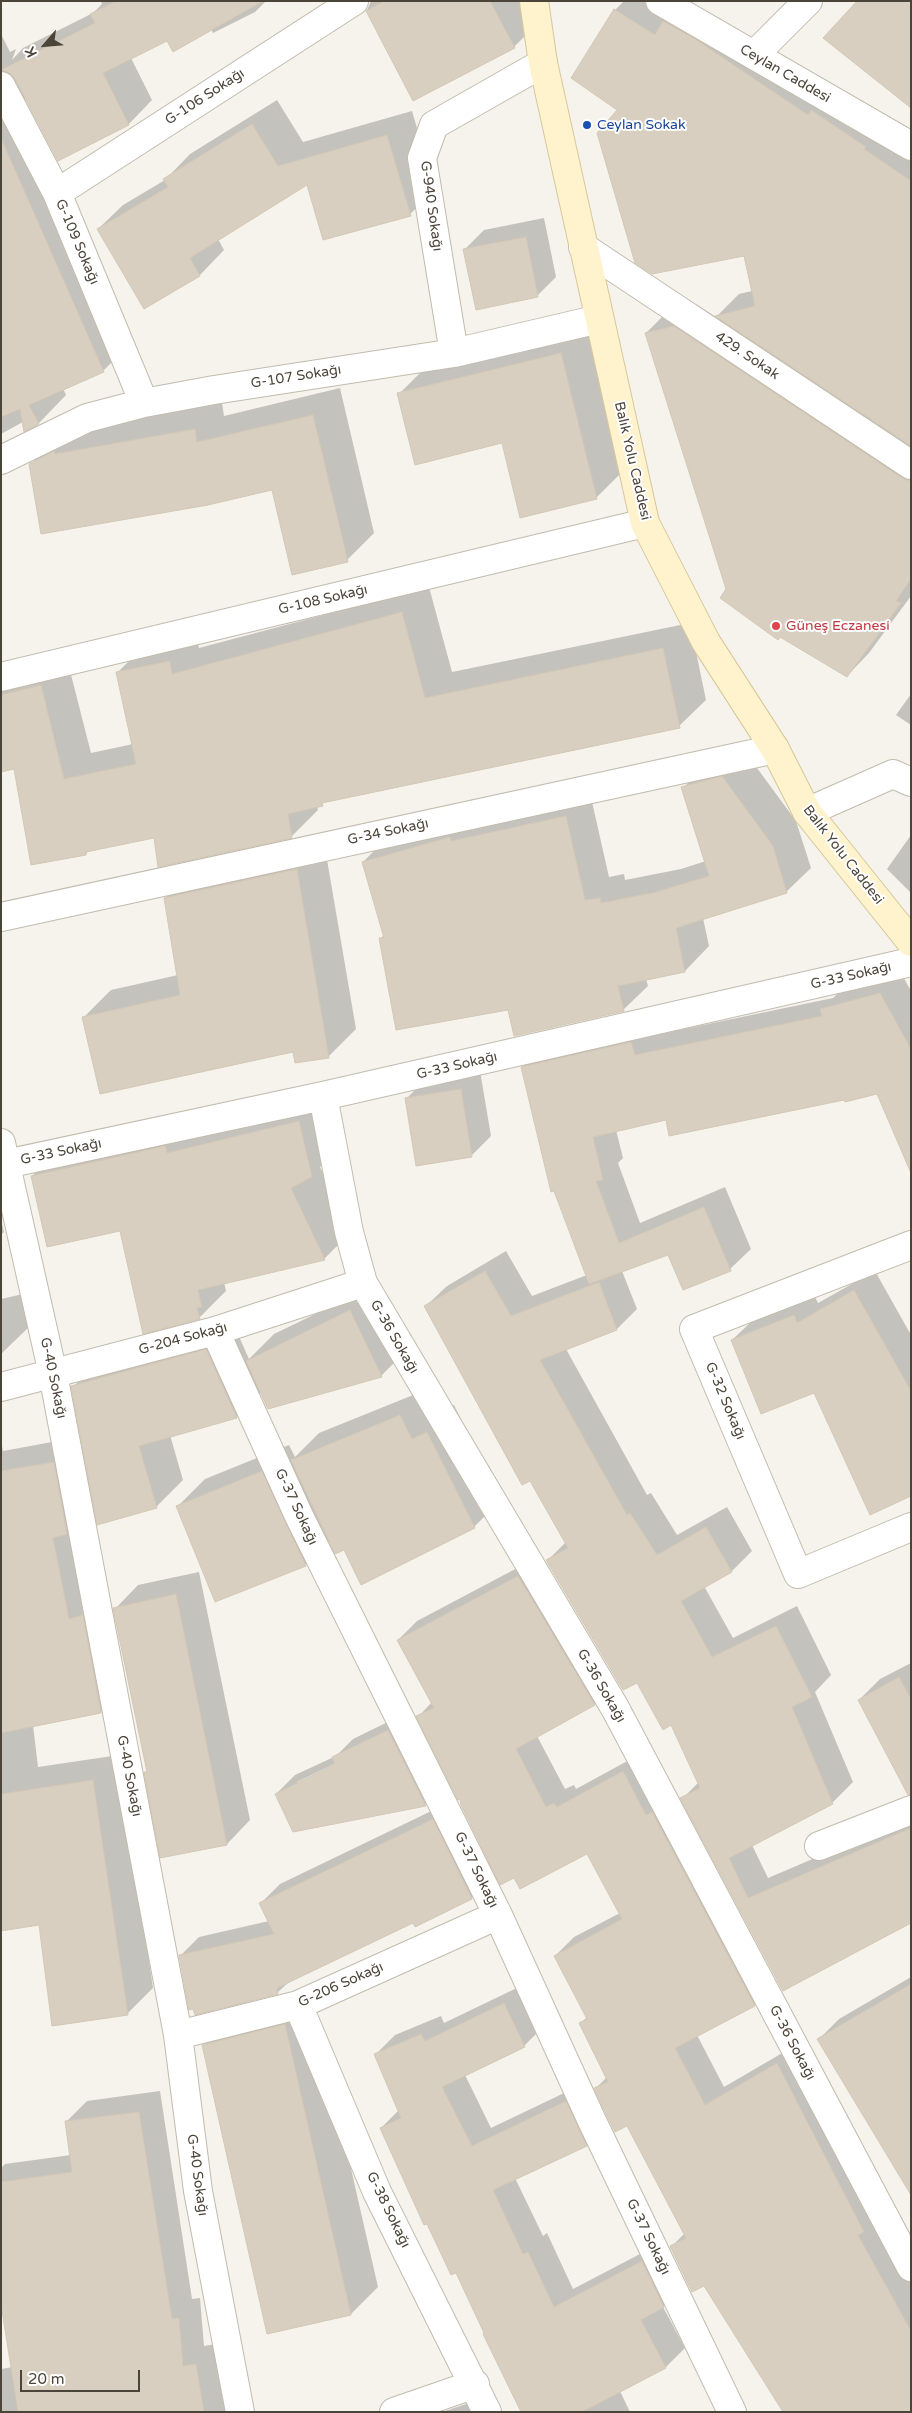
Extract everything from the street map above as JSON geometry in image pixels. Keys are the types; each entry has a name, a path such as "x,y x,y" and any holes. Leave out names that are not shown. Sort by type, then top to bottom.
{"main road":[{"name":"Balık Yolu Caddesi","path":"534,1 543,63 645,522 706,642 775,749 807,812 911,942"}],"street":[{"name":"G-106 Sokağı","path":"57,194 354,1"},
{"name":"Ceylan Caddesi","path":"660,1 754,55 906,136"},
{"path":"754,55 808,1"},
{"name":"G-940 Sokağı","path":"454,353 422,158 434,125 543,63"},
{"name":"G-109 Sokağı","path":"1,86 57,194 144,403"},
{"name":"429. Sokak","path":"583,247 911,465"},
{"name":"G-107 Sokağı","path":"1,460 87,418 144,403 214,390 454,353 599,319"},
{"name":"G-108 Sokağı","path":"1,677 645,522"},
{"name":"G-34 Sokağı","path":"1,917 775,749"},
{"path":"807,812 893,774 911,782"},
{"name":"G-33 Sokağı","path":"3,1157 323,1096 911,962"},
{"name":"G-36 Sokağı","path":"323,1096 349,1232 363,1284 614,1708 911,2267"},
{"name":"G-40 Sokağı","path":"3,1157 53,1374 178,2035 198,2191 240,2412"},
{"name":"G-32 Sokağı","path":"911,1245 694,1329 798,1574 911,1527"},
{"name":"G-204 Sokağı","path":"1,1387 215,1331 363,1284"},
{"name":"G-37 Sokağı","path":"215,1331 299,1516 498,1915 592,2121 732,2412"},
{"path":"819,1846 911,1810"},
{"name":"G-206 Sokağı","path":"178,2035 298,2005 498,1915"},
{"name":"G-38 Sokağı","path":"298,2005 377,2192 488,2412"},
{"path":"394,2412 475,2384"}],"building":[{"path":"116,1 263,1 173,52 167,41 103,73 129,125 58,161 15,79 10,73 1,70 95,23 90,14"},
{"path":"384,1 490,1 515,48 413,101 366,11"},
{"path":"857,1 911,1 911,108 823,38"},
{"path":"614,9 655,35 663,21 692,37 808,115 811,110 866,147 864,149 911,181 911,446 715,316 755,306 744,256 652,274 635,263 597,133 617,110 571,78"},
{"path":"252,124 278,166 387,135 411,216 323,240 307,185 190,258 200,276 144,309 97,229 168,187 163,179"},
{"path":"1,138 104,372 29,405 39,424 24,432 20,409 1,417"},
{"path":"526,237 538,297 476,310 463,249"},
{"path":"674,326 902,478 911,481 911,579 896,601 901,603 847,677 780,637 778,640 720,598 726,589 645,333"},
{"path":"561,353 597,499 520,518 502,443 415,465 397,393"},
{"path":"313,415 348,562 292,575 272,490 208,505 41,534 29,464 54,451 55,454 195,429 197,442"},
{"path":"402,612 425,698 663,648 680,728 322,803 323,806 288,814 292,838 158,867 154,838 86,852 86,855 31,865 14,769 1,772 1,695 41,685 64,779 136,764 116,672 170,661 172,674"},
{"path":"722,776 773,846 787,893 676,928 685,972 618,986 624,1011 514,1036 508,1010 396,1030 379,938 384,938 362,862 450,837 451,841 566,816 585,900 600,898 601,903 656,892 709,876 681,787"},
{"path":"297,869 329,1058 295,1063 293,1052 100,1094 82,1017 180,995 164,898"},
{"path":"880,993 911,1049 911,1173 877,1094 845,1102 844,1100 669,1136 666,1120 593,1137 603,1180 596,1181 619,1243 704,1207 731,1271 683,1290 668,1255 589,1284 554,1191 551,1192 521,1067 631,1042 635,1055 822,1016 820,1009"},
{"path":"461,1089 472,1157 416,1166 405,1098"},
{"path":"299,1121 312,1177 291,1188 325,1260 198,1290 202,1307 197,1308 200,1319 143,1334 120,1231 47,1247 31,1176 165,1146 167,1153"},
{"path":"485,1271 511,1316 599,1282 617,1330 540,1360 627,1515 630,1513 657,1555 706,1527 732,1572 681,1601 712,1657 776,1626 812,1697 792,1707 833,1804 729,1858 748,1898 911,1828 911,1923 783,1991 680,1798 700,1788 671,1725 663,1730 637,1683 623,1690 546,1560 568,1548 530,1481 522,1485 424,1306"},
{"path":"854,1290 911,1391 911,1496 870,1515 814,1393 761,1414 731,1340 794,1315 797,1323"},
{"path":"350,1310 382,1377 268,1409 246,1361"},
{"path":"206,1349 237,1418 139,1446 157,1508 97,1525 71,1386"},
{"path":"400,1415 412,1439 427,1432 475,1528 361,1585 344,1550 335,1554 291,1460"},
{"path":"54,1462 67,1534 53,1538 69,1619 83,1615 101,1713 1,1733 1,1471"},
{"path":"262,1471 306,1566 215,1602 176,1506"},
{"path":"518,1576 595,1705 516,1749 546,1807 554,1803 557,1807 623,1771 646,1815 652,1812 755,2006 675,2048 705,2105 777,2063 864,2232 858,2235 911,2331 911,2412 783,2412 704,2286 692,2292 670,2246 686,2238 627,2126 615,2132 606,2114 594,2088 608,2082 579,2023 587,2019 554,1956 622,1919 587,1854 520,1889 514,1878 500,1885 461,1805 460,1799 458,1800 416,1716 434,1708 397,1640"},
{"path":"176,1594 227,1845 160,1858 144,1772 147,1772 113,1608"},
{"path":"899,1677 911,1699 911,1795 908,1795 858,1700"},
{"path":"388,1730 426,1806 293,1832 275,1794 335,1764 332,1757"},
{"path":"93,1780 128,2015 52,2026 39,1925 1,1931 1,1794"},
{"path":"433,1819 472,1899 415,1927 413,1923 277,1988 278,1994 195,2015 193,2009 189,2010 179,1955 274,1934 259,1903"},
{"path":"911,1984 911,2195 817,2039"},
{"path":"504,2003 525,2047 442,2087 472,2146 566,2101 587,2146 493,2190 523,2254 528,2252 554,2307 642,2261 664,2307 641,2320 666,2368 582,2412 521,2412 456,2273 451,2275 427,2224 424,2225 380,2128 401,2118 374,2054 421,2034 425,2041"},
{"path":"285,2024 351,2315 267,2334 202,2045"},
{"path":"139,2112 172,2319 179,2318 183,2366 196,2364 204,2412 18,2412 1,2304 1,2182 72,2172 65,2121"}],"place":[{"name":"Ceylan Sokak","path":"587,125"},
{"name":"Güneş Eczanesi","path":"776,626"}]}
